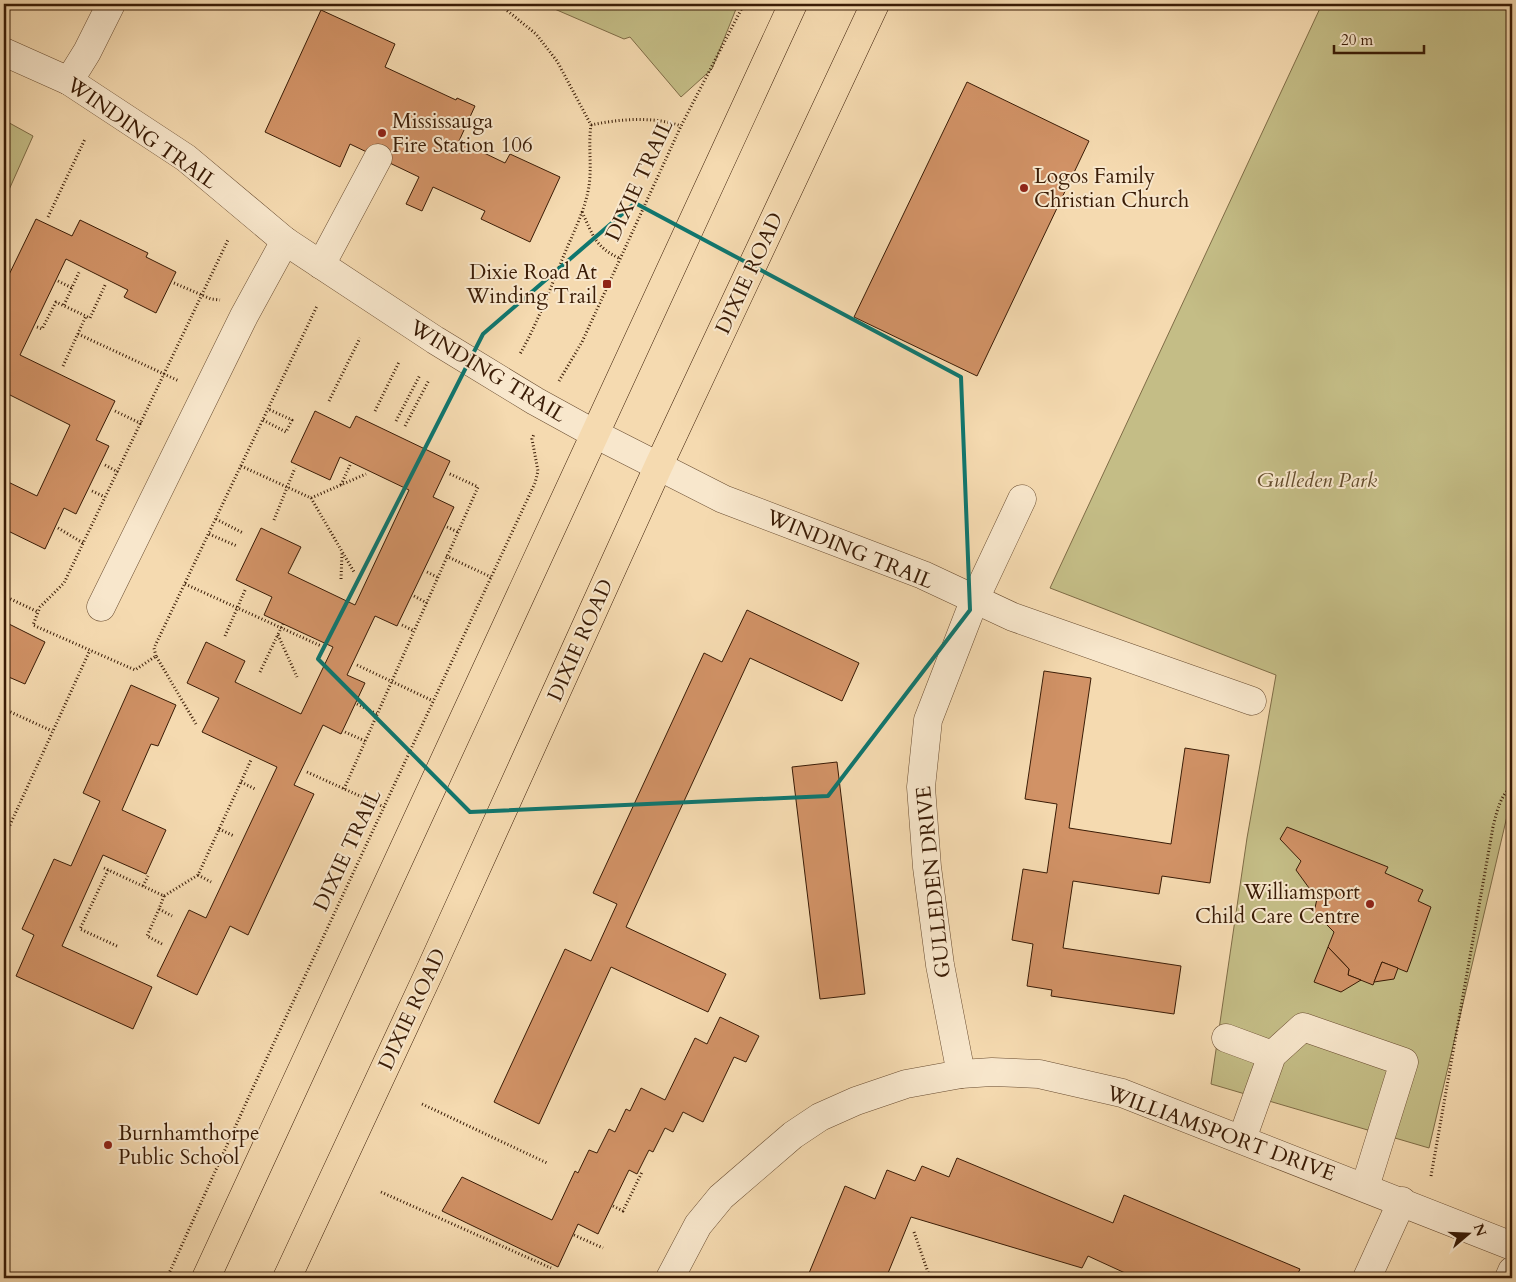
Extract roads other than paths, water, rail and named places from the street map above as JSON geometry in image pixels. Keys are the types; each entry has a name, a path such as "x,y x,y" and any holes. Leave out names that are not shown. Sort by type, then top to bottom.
{"main road":[{"path":"206,1278 793,4"},
{"name":"DIXIE ROAD","path":"287,1278 433,964 659,465 875,4"}],"street":[{"path":"69,81 87,52 111,4"},
{"name":"WINDING TRAIL","path":"4,52 69,81 186,158 285,241 435,340 535,402 595,434 723,499 923,575 974,601 1012,617 1252,701"},
{"path":"321,265 378,158"},
{"path":"101,607 244,316 285,241"},
{"name":"GULLEDEN DRIVE","path":"961,1074 939,955 927,867 921,787 928,720 974,601 1022,499"},
{"path":"1242,1139 1272,1055 1303,1026 1404,1062 1365,1187"},
{"path":"1226,1038 1272,1055"},
{"name":"WILLIAMSPORT DRIVE","path":"670,1278 698,1225 721,1197 793,1135 820,1117 856,1101 906,1084 961,1074 992,1072 1039,1074 1122,1093 1402,1201 1512,1246"},
{"path":"1367,1278 1402,1201"},
{"path":"1509,1278 1512,1271"}],"place":[{"name":"Mississauga Fire Station 106","path":"382,133"},
{"name":"Logos Family Christian Church","path":"1024,188"},
{"name":"Dixie Road At Winding Trail","path":"607,284"},
{"name":"Williamsport Child Care Centre","path":"1370,904"},
{"name":"Burnhamthorpe Public School","path":"108,1145"}],"park label":[{"name":"Gulleden Park","path":"1317,480"}]}
